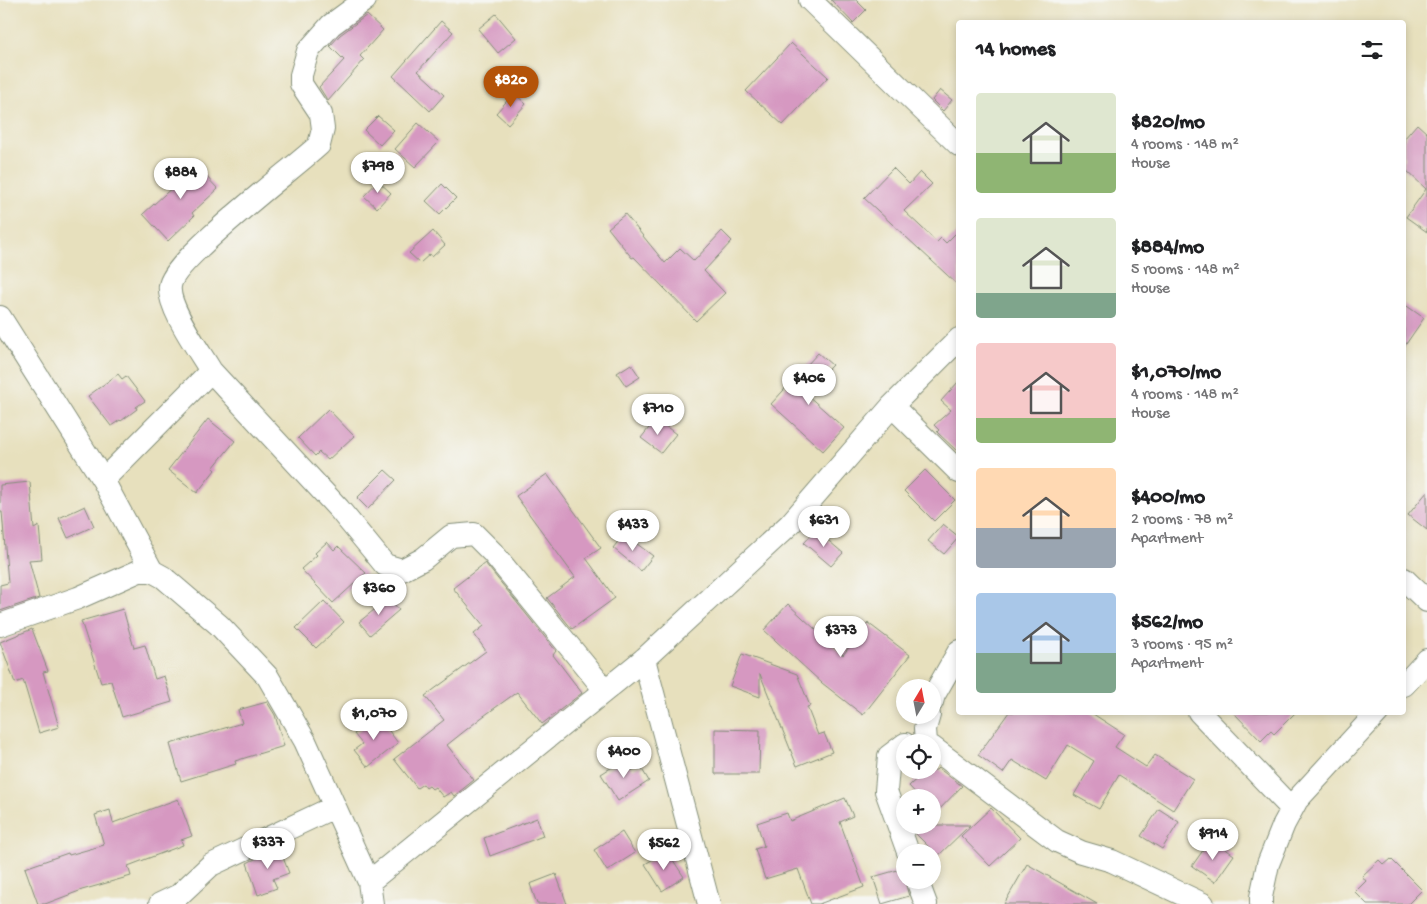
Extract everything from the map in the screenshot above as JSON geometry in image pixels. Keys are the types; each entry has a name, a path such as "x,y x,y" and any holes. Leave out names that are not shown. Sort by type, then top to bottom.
{"street":[{"path":"365,0 331,26 308,51 301,75 301,84 321,114 323,128 319,145 201,245 174,276 170,286 172,305 211,371 339,509 385,565 402,570 423,559 451,536 474,534 493,553 605,690"},
{"path":"810,0 956,142"},
{"path":"0,317 103,480 152,572"},
{"path":"369,882 644,659 790,524 892,406 956,342"},
{"path":"103,480 211,371"},
{"path":"892,406 956,469"},
{"path":"0,625 78,598 139,571 152,572 163,577 219,625 262,668 305,741 369,882 372,904"},
{"path":"1406,581 1427,602"},
{"path":"941,683 956,656"},
{"path":"644,659 709,904"},
{"path":"1406,683 1427,660"},
{"path":"1202,715 1292,810"},
{"path":"1261,904 1268,864 1284,824 1297,800 1375,715"},
{"path":"896,752 889,756 886,791 905,844"},
{"path":"941,752 1057,841 1081,852 1112,861 1203,904"},
{"path":"160,904 179,895 211,865 334,807"},
{"path":"920,889 926,904"}],"building":[{"path":"831,0 856,0 866,10 853,23"},
{"path":"496,14 516,38 498,53 478,29"},
{"path":"367,15 383,30 360,56 364,60 328,101 319,87 344,60 330,46 340,35"},
{"path":"441,21 453,32 418,71 444,95 430,111 393,76"},
{"path":"791,43 828,77 783,125 746,91"},
{"path":"940,90 952,100 943,111 932,100"},
{"path":"514,93 526,104 508,124 496,113"},
{"path":"378,116 394,130 380,145 364,130"},
{"path":"418,123 439,142 415,167 395,149"},
{"path":"1417,124 1427,133 1427,232 1406,217 1426,189 1406,170 1406,137"},
{"path":"190,159 218,189 192,213 194,216 168,241 143,214 175,185 169,178"},
{"path":"893,168 909,184 920,172 932,184 904,211 937,242 941,238 946,243 956,233 956,283 864,198"},
{"path":"378,181 391,193 377,208 364,196"},
{"path":"442,184 456,198 440,214 426,201"},
{"path":"625,214 665,263 680,248 694,261 722,231 732,241 704,271 725,293 696,321 634,257 632,258 608,228"},
{"path":"433,231 445,245 432,257 430,254 420,263 409,253"},
{"path":"1406,305 1424,318 1406,344"},
{"path":"818,353 832,365 805,393 844,428 823,451 771,404"},
{"path":"631,364 640,377 626,386 617,373"},
{"path":"118,374 122,379 126,376 145,401 121,421 111,426 88,396"},
{"path":"956,384 956,450 937,432 939,430 934,425 951,410 941,401"},
{"path":"328,409 354,436 328,460 319,452 315,456 298,438"},
{"path":"208,419 235,441 213,468 215,470 197,493 168,470"},
{"path":"656,419 676,434 661,453 641,438"},
{"path":"385,470 396,480 368,509 357,498"},
{"path":"925,470 955,500 934,521 904,491"},
{"path":"547,474 601,548 586,558 615,598 572,629 547,598 575,577 516,496"},
{"path":"30,482 34,529 39,526 42,559 29,560 39,598 0,611 0,585 8,583 2,512 0,512 0,485"},
{"path":"1427,492 1427,530 1408,515"},
{"path":"85,506 94,526 68,538 59,518"},
{"path":"943,524 956,535 956,540 944,554 928,541"},
{"path":"816,530 843,553 831,566 804,543"},
{"path":"624,534 653,556 641,571 613,548"},
{"path":"327,542 334,550 338,546 366,573 333,603 301,569 317,555 315,553"},
{"path":"485,563 556,651 553,655 582,693 542,724 517,692 481,718 447,745 474,780 454,796 451,792 443,797 435,787 432,789 429,786 426,788 423,784 417,788 394,759 444,720 425,696 486,651 474,634 484,626 453,588"},
{"path":"389,598 399,610 370,635 359,622"},
{"path":"324,601 344,622 316,648 296,628"},
{"path":"788,604 843,655 868,623 910,655 863,715 822,683 764,630"},
{"path":"123,609 134,648 145,645 155,679 164,676 172,702 122,717 111,681 101,683 81,621"},
{"path":"32,629 48,671 43,672 59,727 39,733 23,680 15,683 0,642"},
{"path":"742,654 797,674 810,706 807,707 818,735 824,733 832,752 797,766 760,674 760,697 730,686"},
{"path":"267,702 275,715 284,746 235,761 236,764 181,781 170,744 242,723 238,710"},
{"path":"1007,715 1095,715 1124,734 1115,747 1146,767 1155,755 1193,779 1173,810 1119,775 1099,809 1074,795 1094,761 1068,745 1046,781 1012,760 1003,773 978,755"},
{"path":"1236,715 1293,715 1274,734 1271,731 1261,741"},
{"path":"378,716 398,743 368,767 354,750 362,744 354,734"},
{"path":"715,729 760,730 759,774 715,774"},
{"path":"625,759 632,770 640,766 649,781 618,801 601,774"},
{"path":"941,770 962,786 941,808 941,789 912,789 909,786 916,779 941,779"},
{"path":"845,798 853,816 840,822 864,887 819,904 811,904 798,869 765,879 755,849 764,846 757,823 787,813 790,821"},
{"path":"178,799 192,836 181,840 183,845 128,866 131,876 82,890 45,904 38,904 25,868 68,853 69,855 104,845 95,815 110,810 113,823"},
{"path":"991,808 1020,838 990,866 961,836"},
{"path":"1159,809 1179,822 1162,849 1141,836"},
{"path":"537,818 543,836 490,856 484,838"},
{"path":"941,825 970,825 941,853 941,844 926,844 916,834 941,834"},
{"path":"622,832 635,853 607,871 594,850"},
{"path":"1211,839 1234,855 1215,882 1192,866"},
{"path":"279,847 289,873 273,879 277,888 258,895 247,863"},
{"path":"667,851 684,877 662,891 645,864"},
{"path":"1391,859 1422,890 1408,904 1367,904 1355,892 1366,881 1362,876 1379,860 1384,865"},
{"path":"1027,864 1097,904 1004,904"},
{"path":"896,870 896,889 907,889 909,896 882,904 873,877"},
{"path":"556,874 567,904 537,904 530,884"}]}
